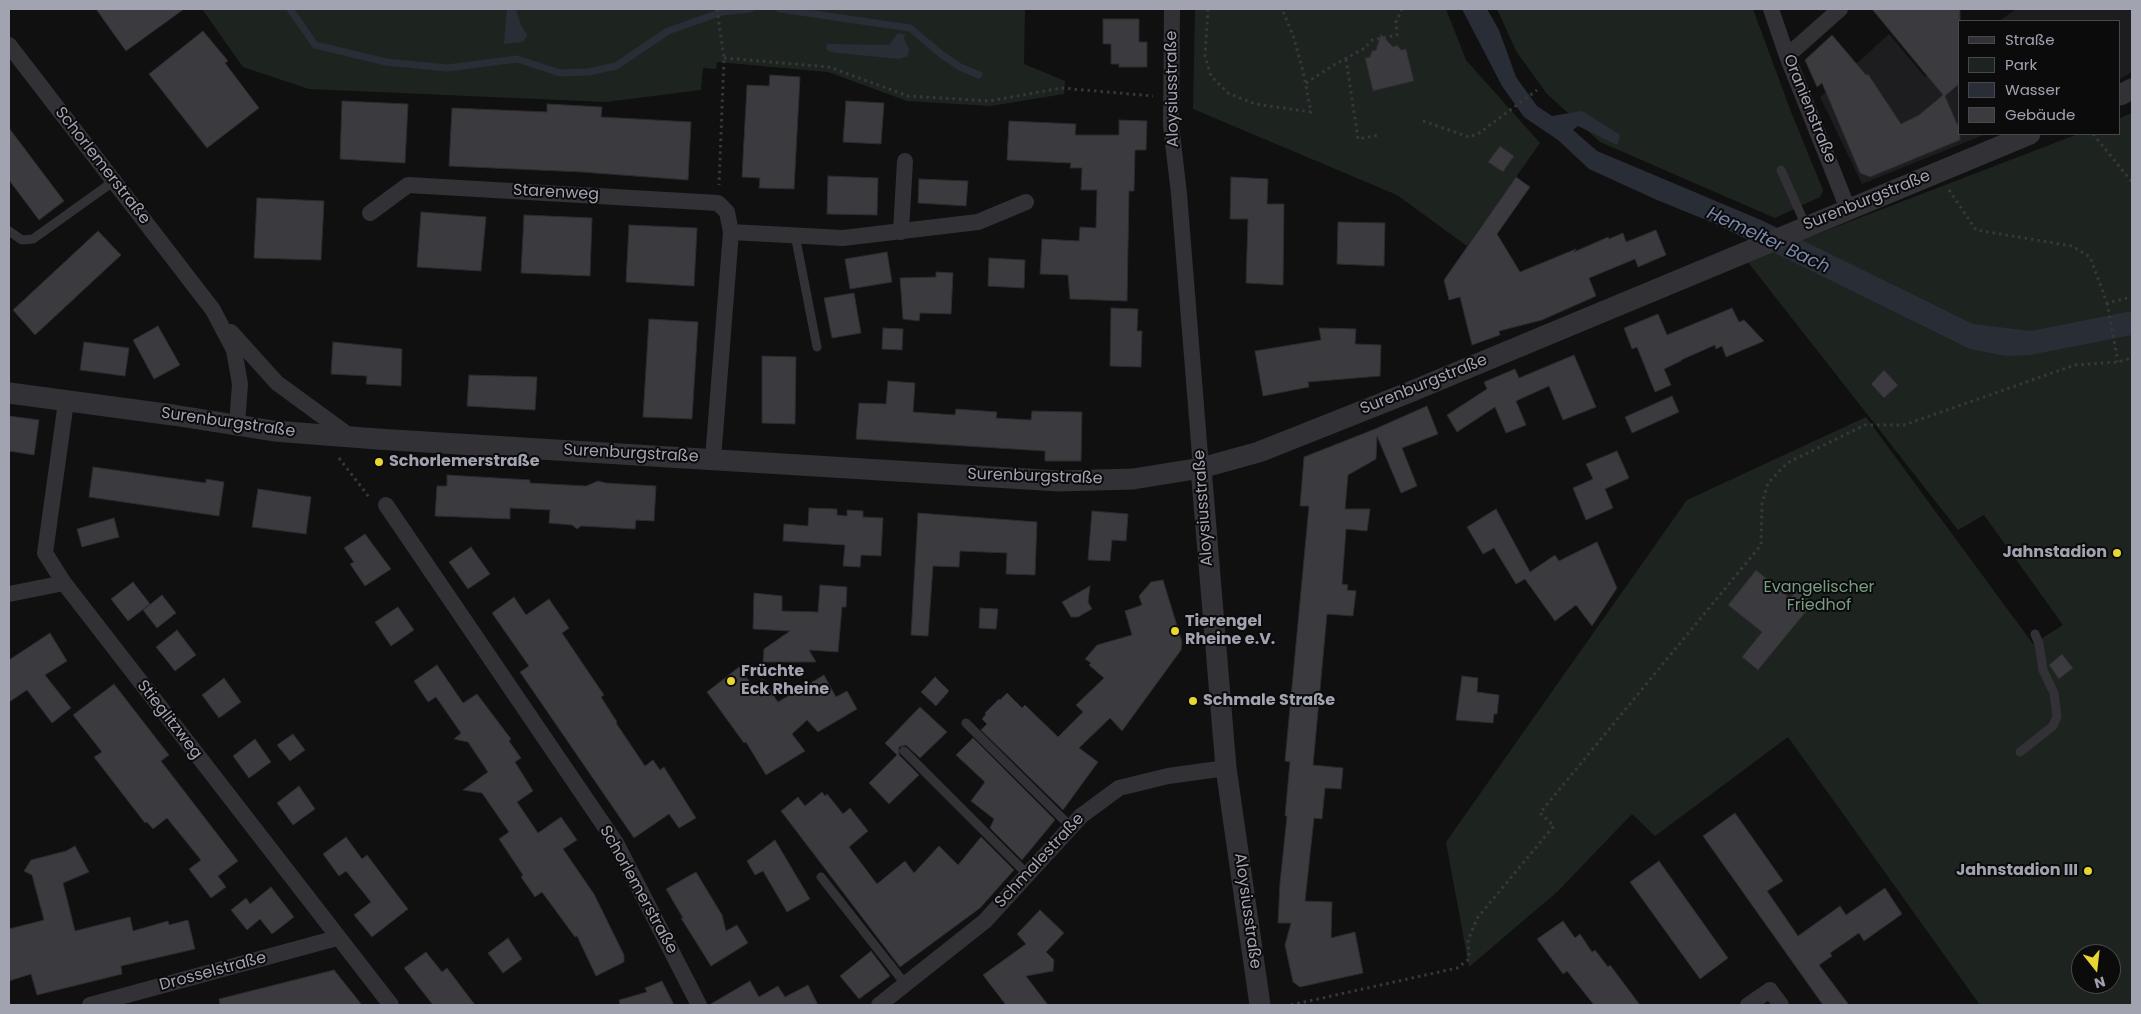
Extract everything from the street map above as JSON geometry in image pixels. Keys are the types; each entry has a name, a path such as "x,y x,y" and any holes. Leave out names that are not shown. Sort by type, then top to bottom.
{"street":[{"name":"Aloysiusstraße","path":"1172,9 1171,125 1179,194 1226,768 1260,1005"},
{"name":"Oranienstraße","path":"1771,9 1787,56 1848,209"},
{"path":"1787,56 1840,9"},
{"name":"Schorlemerstraße","path":"9,45 213,310 277,383 351,437"},
{"name":"Surenburgstraße","path":"9,393 236,425 322,435 1059,481 1133,479 1201,468 1259,452 1314,431 2028,135"},
{"path":"901,232 904,161"},
{"name":"Starenweg","path":"370,213 408,185 718,203"},
{"path":"731,232 843,238 978,222 1026,202"},
{"path":"713,459 731,232 727,212 718,203"},
{"name":"Schorlemerstraße","path":"213,310 234,350 240,384 236,425"},
{"name":"Stieglitzweg","path":"66,402 45,553 64,584 337,938 391,1005"},
{"name":"Schorlemerstraße","path":"386,506 616,844 699,1005"},
{"path":"9,594 64,584"},
{"name":"Schmalestraße","path":"879,1005 985,920 1081,816 1119,788 1168,776 1226,768"},
{"name":"Drosselstraße","path":"90,1005 337,938"},
{"path":"1748,1005 1770,990 1781,1005"}],"lane":[{"path":"1781,170 1806,226"},
{"path":"9,231 22,240 33,239 114,181"},
{"path":"795,235 817,347"},
{"path":"2020,752 2053,726 2057,716 2054,694 2043,670 2039,644 2035,634"},
{"path":"966,723 1071,827"},
{"path":"904,751 1027,874"},
{"path":"821,878 906,985"}],"path":[{"path":"718,9 724,58 718,203"},
{"path":"1208,9 1205,56 1211,76 1228,93 1255,104 1311,112 1306,83 1293,35 1282,9"},
{"path":"1306,83 1365,48 1372,40 1397,35 1396,22 1402,9"},
{"path":"724,58 830,67 908,96 990,101 1061,88 1171,98"},
{"path":"1346,59 1358,139 1379,136"},
{"path":"1424,121 1469,137 1478,134 1537,90"},
{"path":"2094,135 2132,182"},
{"path":"1940,172 1952,195 1976,230 2072,246 2090,257 2107,303 2118,362"},
{"path":"2107,303 2132,297"},
{"path":"1291,1005 1457,968 1469,959 1468,940 1478,917 1554,826 1540,813 1761,546 1762,504 1768,482 1787,463 1865,424 1904,425 2075,365 2118,362 2132,358"},
{"path":"322,435 373,502 386,506"}],"shaded area":[{"path":"2016,9 2132,9 2132,72 2121,78 2121,20 2000,20"},
{"path":"1889,34 1925,77 1958,52 1958,135 1984,135 1862,184 1820,97"}],"green space":[{"path":"202,9 1025,9 1024,64 1065,81 1064,94 991,106 907,101 828,72 717,62 716,69 703,68 701,90 606,102 309,89 243,67"},
{"path":"1195,9 1446,9 1466,60 1540,143 1467,246 1397,195 1193,109"},
{"path":"1497,9 1753,9 1791,112 1823,190 1820,197 1775,218 1600,142 1547,94 1516,51"},
{"name":"Evangelischer Friedhof","path":"2132,113 2132,1005 1980,1005 1788,737 1655,836 1632,814 1557,892 1469,967 1446,842 1687,500 1866,417 2033,644 2063,625 1984,515 1958,530 1747,261 2075,135 2121,135 2121,118"}],"water":[{"path":"507,9 516,9 520,23 527,35 523,42 504,44"},
{"name":"Hemelter Bach","path":"1462,9 1487,9 1499,30 1516,77 1537,106 1552,116 1582,111 1620,135 1617,145 1578,126 1573,130 1597,151 1761,220 1973,324 2031,331 2132,311 2132,335 2030,355 2006,356 1970,349 1716,224 1589,169 1558,140 1524,117 1502,86"},
{"path":"898,33 905,35 904,39 909,49 908,56 899,59 838,53 828,51 826,47 827,44 889,45"}],"building":[{"path":"96,9 184,9 126,51"},
{"path":"1872,9 1960,9 1960,20 1958,20 1958,85 1945,96 1958,125 1960,140 1870,177 1860,173 1822,83 1817,87 1805,60 1832,35 1866,75 1868,74 1901,124 1919,115 1943,95"},
{"path":"1103,19 1139,19 1139,42 1147,42 1147,67 1119,67 1119,64 1111,64 1111,44 1103,44"},
{"path":"203,31 228,61 225,63 259,108 207,148 149,74"},
{"path":"1381,34 1393,47 1397,45 1401,50 1406,49 1414,81 1373,91 1365,58 1370,57 1372,51 1376,50"},
{"path":"770,75 800,77 794,189 759,188 760,178 742,177 747,85 769,86"},
{"path":"342,101 408,104 405,163 340,159"},
{"path":"846,101 884,103 881,144 843,142"},
{"path":"547,104 602,107 601,117 691,122 688,180 582,172 449,166 452,108 547,112"},
{"path":"1119,120 1147,121 1146,150 1135,150 1134,191 1129,191 1127,301 1070,299 1068,275 1040,274 1042,239 1079,241 1080,227 1096,228 1097,190 1081,190 1082,168 1070,168 1071,163 1007,160 1009,121 1076,124 1075,135 1119,135"},
{"path":"9,128 64,201 39,220 9,180"},
{"path":"1500,146 1514,156 1503,172 1488,162"},
{"path":"828,176 878,178 877,215 827,214"},
{"path":"1231,177 1268,179 1267,204 1284,204 1283,285 1246,283 1248,219 1230,219"},
{"path":"1516,177 1530,187 1497,234 1520,272 1576,249 1574,252 1608,237 1609,239 1623,233 1626,242 1656,230 1666,255 1638,267 1635,259 1589,278 1596,296 1542,320 1499,331 1500,335 1472,345 1460,297 1449,300 1444,280"},
{"path":"919,179 968,181 966,206 918,203"},
{"path":"257,198 324,201 321,260 254,258"},
{"path":"421,212 486,217 481,271 417,267"},
{"path":"524,215 592,218 590,276 521,273"},
{"path":"1338,222 1385,223 1384,266 1337,264"},
{"path":"629,225 697,228 694,286 626,282"},
{"path":"98,231 121,255 35,335 13,310"},
{"path":"887,252 892,282 850,289 845,259"},
{"path":"989,258 1025,260 1024,288 988,286"},
{"path":"936,272 953,273 951,314 920,313 919,321 903,319 900,278 936,277"},
{"path":"854,293 861,333 832,338 824,298"},
{"path":"1111,308 1138,309 1137,331 1142,331 1141,367 1110,366"},
{"path":"1732,308 1739,322 1744,320 1764,341 1726,357 1722,346 1716,349 1715,345 1681,360 1664,369 1671,385 1655,392 1637,347 1632,349 1624,328 1658,314 1667,335"},
{"path":"649,319 698,322 692,419 643,417"},
{"path":"158,326 180,365 154,379 133,340"},
{"path":"883,328 903,329 902,350 882,349"},
{"path":"1319,328 1356,329 1355,344 1381,345 1380,376 1308,382 1309,387 1263,396 1255,351 1321,340"},
{"path":"84,342 129,348 125,376 80,370"},
{"path":"333,342 402,349 401,386 366,384 367,376 331,374"},
{"path":"1574,355 1596,407 1563,420 1549,386 1516,401 1526,425 1506,433 1495,407 1457,432 1447,415 1487,389 1484,382 1515,369 1519,378"},
{"path":"762,356 796,357 795,424 762,423"},
{"path":"1884,370 1898,385 1884,398 1871,384"},
{"path":"469,375 537,377 535,410 467,406"},
{"path":"888,381 915,383 913,412 955,415 956,409 997,412 996,418 1031,420 1032,411 1082,412 1081,461 1045,461 1045,451 856,439 859,403 886,404"},
{"path":"1672,396 1679,412 1632,433 1625,417"},
{"path":"1427,406 1438,434 1402,448 1417,486 1401,493 1377,436 1376,459 1348,475 1345,509 1370,509 1367,531 1346,529 1342,584 1348,585 1347,590 1356,591 1353,616 1327,614 1313,765 1343,768 1341,789 1325,788 1322,819 1314,818 1305,901 1332,902 1331,938 1355,932 1363,973 1300,987 1293,982 1285,945 1291,923 1278,923 1290,762 1285,761 1309,506 1300,506 1304,457"},
{"path":"9,416 39,420 34,455 9,451"},
{"path":"1617,451 1629,478 1605,489 1613,508 1586,520 1573,488 1593,479 1586,464"},
{"path":"93,467 206,483 206,479 224,482 219,516 89,497"},
{"path":"447,475 530,480 530,483 586,486 598,481 656,486 654,521 636,520 635,529 581,526 577,529 572,525 549,523 550,510 510,508 510,519 435,516 437,486 447,486"},
{"path":"258,489 311,497 306,534 252,527"},
{"path":"809,508 837,509 837,515 847,516 847,510 863,511 863,517 883,518 881,556 861,555 860,567 843,566 845,545 783,541 784,524 808,526"},
{"path":"1496,509 1530,572 1555,555 1559,561 1597,542 1617,588 1592,626 1576,605 1555,621 1525,579 1516,584 1494,548 1483,554 1467,527"},
{"path":"1092,511 1128,514 1126,541 1112,540 1110,561 1088,560"},
{"path":"918,513 1037,522 1035,575 1006,574 1007,553 960,551 959,567 933,566 928,636 911,635"},
{"path":"114,518 119,537 82,547 77,529"},
{"path":"365,534 391,569 365,586 350,564 354,562 344,548"},
{"path":"471,547 490,574 468,589 449,562"},
{"path":"1756,570 1790,598 1797,590 1813,603 1758,670 1742,657 1762,632 1728,605"},
{"path":"1163,580 1182,642 1181,650 1122,731 1110,718 1079,748 1098,762 1063,810 981,730 987,724 982,719 985,713 1007,693 1022,708 1025,705 1058,737 1083,712 1076,705 1104,678 1085,659 1097,645 1132,635 1125,611 1142,605 1139,596 1151,582"},
{"path":"133,582 150,604 128,621 111,599"},
{"path":"820,585 847,587 846,607 842,607 838,652 809,650 816,662 763,662 764,649 790,631 753,629 754,593 782,596 782,611 818,612"},
{"path":"1090,586 1088,602 1092,609 1078,617 1071,617 1062,602"},
{"path":"162,595 176,613 157,628 143,610"},
{"path":"514,597 526,615 549,599 569,628 562,633 604,695 601,697 616,723 645,766 653,760 660,770 664,767 696,818 679,828 669,814 634,838 520,672 529,666 492,613"},
{"path":"398,607 414,630 391,646 375,622"},
{"path":"980,608 998,609 996,629 979,628"},
{"path":"177,630 196,655 175,671 156,647"},
{"path":"50,633 67,661 45,675 71,708 52,723 27,690 9,702 9,660"},
{"path":"2062,654 2073,668 2059,679 2049,665"},
{"path":"437,665 463,703 477,694 511,739 509,741 521,758 515,762 533,791 517,802 538,833 561,817 577,840 563,849 594,894 624,955 624,962 596,976 577,936 575,937 542,892 535,897 521,877 523,875 499,839 509,832 482,793 463,790 488,772 468,742 454,739 461,733 436,697 428,702 414,681"},
{"path":"739,667 761,697 762,679 778,702 824,675 836,697 847,691 857,709 818,732 807,720 792,734 805,751 766,775 746,742 744,743 707,692"},
{"path":"1462,676 1478,678 1477,692 1499,695 1497,714 1494,714 1493,723 1456,720"},
{"path":"935,677 949,691 936,706 921,692"},
{"path":"224,678 241,702 219,718 202,695"},
{"path":"114,684 169,755 161,761 238,861 218,876 226,887 211,898 189,869 201,860 167,818 153,829 147,822 145,823 94,757 102,752 73,715"},
{"path":"920,707 947,732 920,758 906,745 899,747 899,755 919,775 889,804 869,783 897,755 885,743"},
{"path":"293,734 305,750 290,761 277,745"},
{"path":"973,738 1055,820 1022,860 990,828 994,819 971,801 985,782 956,755"},
{"path":"255,739 271,762 249,778 233,756"},
{"path":"299,786 315,809 293,825 277,803"},
{"path":"822,792 825,796 827,794 843,814 850,808 868,831 849,847 877,884 905,861 914,873 939,846 958,865 981,837 1014,870 980,908 900,967 781,811 798,797 805,806"},
{"path":"1735,813 1783,881 1767,891 1798,936 1840,906 1846,915 1885,888 1902,914 1864,941 1859,933 1830,953 1832,956 1819,965 1849,1005 1823,1005 1703,836"},
{"path":"346,837 362,859 367,855 408,909 372,937 354,915 371,902 346,871 339,876 323,854"},
{"path":"775,840 810,899 787,912 763,871 755,875 747,861"},
{"path":"75,846 89,872 63,883 75,931 130,917 133,931 168,921 169,925 188,920 195,949 121,966 122,974 37,995 31,974 9,981 9,929 44,920 32,875 24,871 31,860 66,851"},
{"path":"1659,861 1728,958 1700,979 1630,882"},
{"path":"696,872 722,915 726,931 737,925 748,943 711,966 681,918 683,918 666,889"},
{"path":"271,887 294,917 272,934 260,919 247,930 231,910 246,898 250,904"},
{"path":"1040,910 1064,933 1046,952 1054,960 1053,971 1026,976 1048,1005 1006,1005 983,975 1026,944 1017,934"},
{"path":"1563,921 1575,938 1580,934 1592,952 1595,950 1608,967 1610,965 1640,1005 1594,1005 1567,971 1563,974 1537,939"},
{"path":"508,938 522,959 503,973 488,953"},
{"path":"871,951 890,976 859,999 840,976"},
{"path":"426,952 442,972 447,968 475,1005 433,1005 404,968"},
{"path":"334,970 362,1005 220,1005 219,999"},
{"path":"662,981 674,1005 620,1005 619,1000 647,992 645,988"},
{"path":"750,981 759,997 778,986 785,997 808,985 818,1005 709,1005"}],"waterway":[{"path":"290,9 315,45 386,62 447,68 517,59 560,73 588,72 616,66 668,31 722,12 750,9"},
{"path":"780,9 910,28 960,67 979,75"}],"place":[{"name":"Schorlemerstraße","path":"379,462"},
{"name":"Jahnstadion","path":"2117,553"},
{"name":"Tierengel Rheine e.V.","path":"1175,631"},
{"name":"Früchte Eck Rheine","path":"731,681"},
{"name":"Schmale Straße","path":"1193,701"},
{"name":"Jahnstadion III","path":"2088,871"}]}
